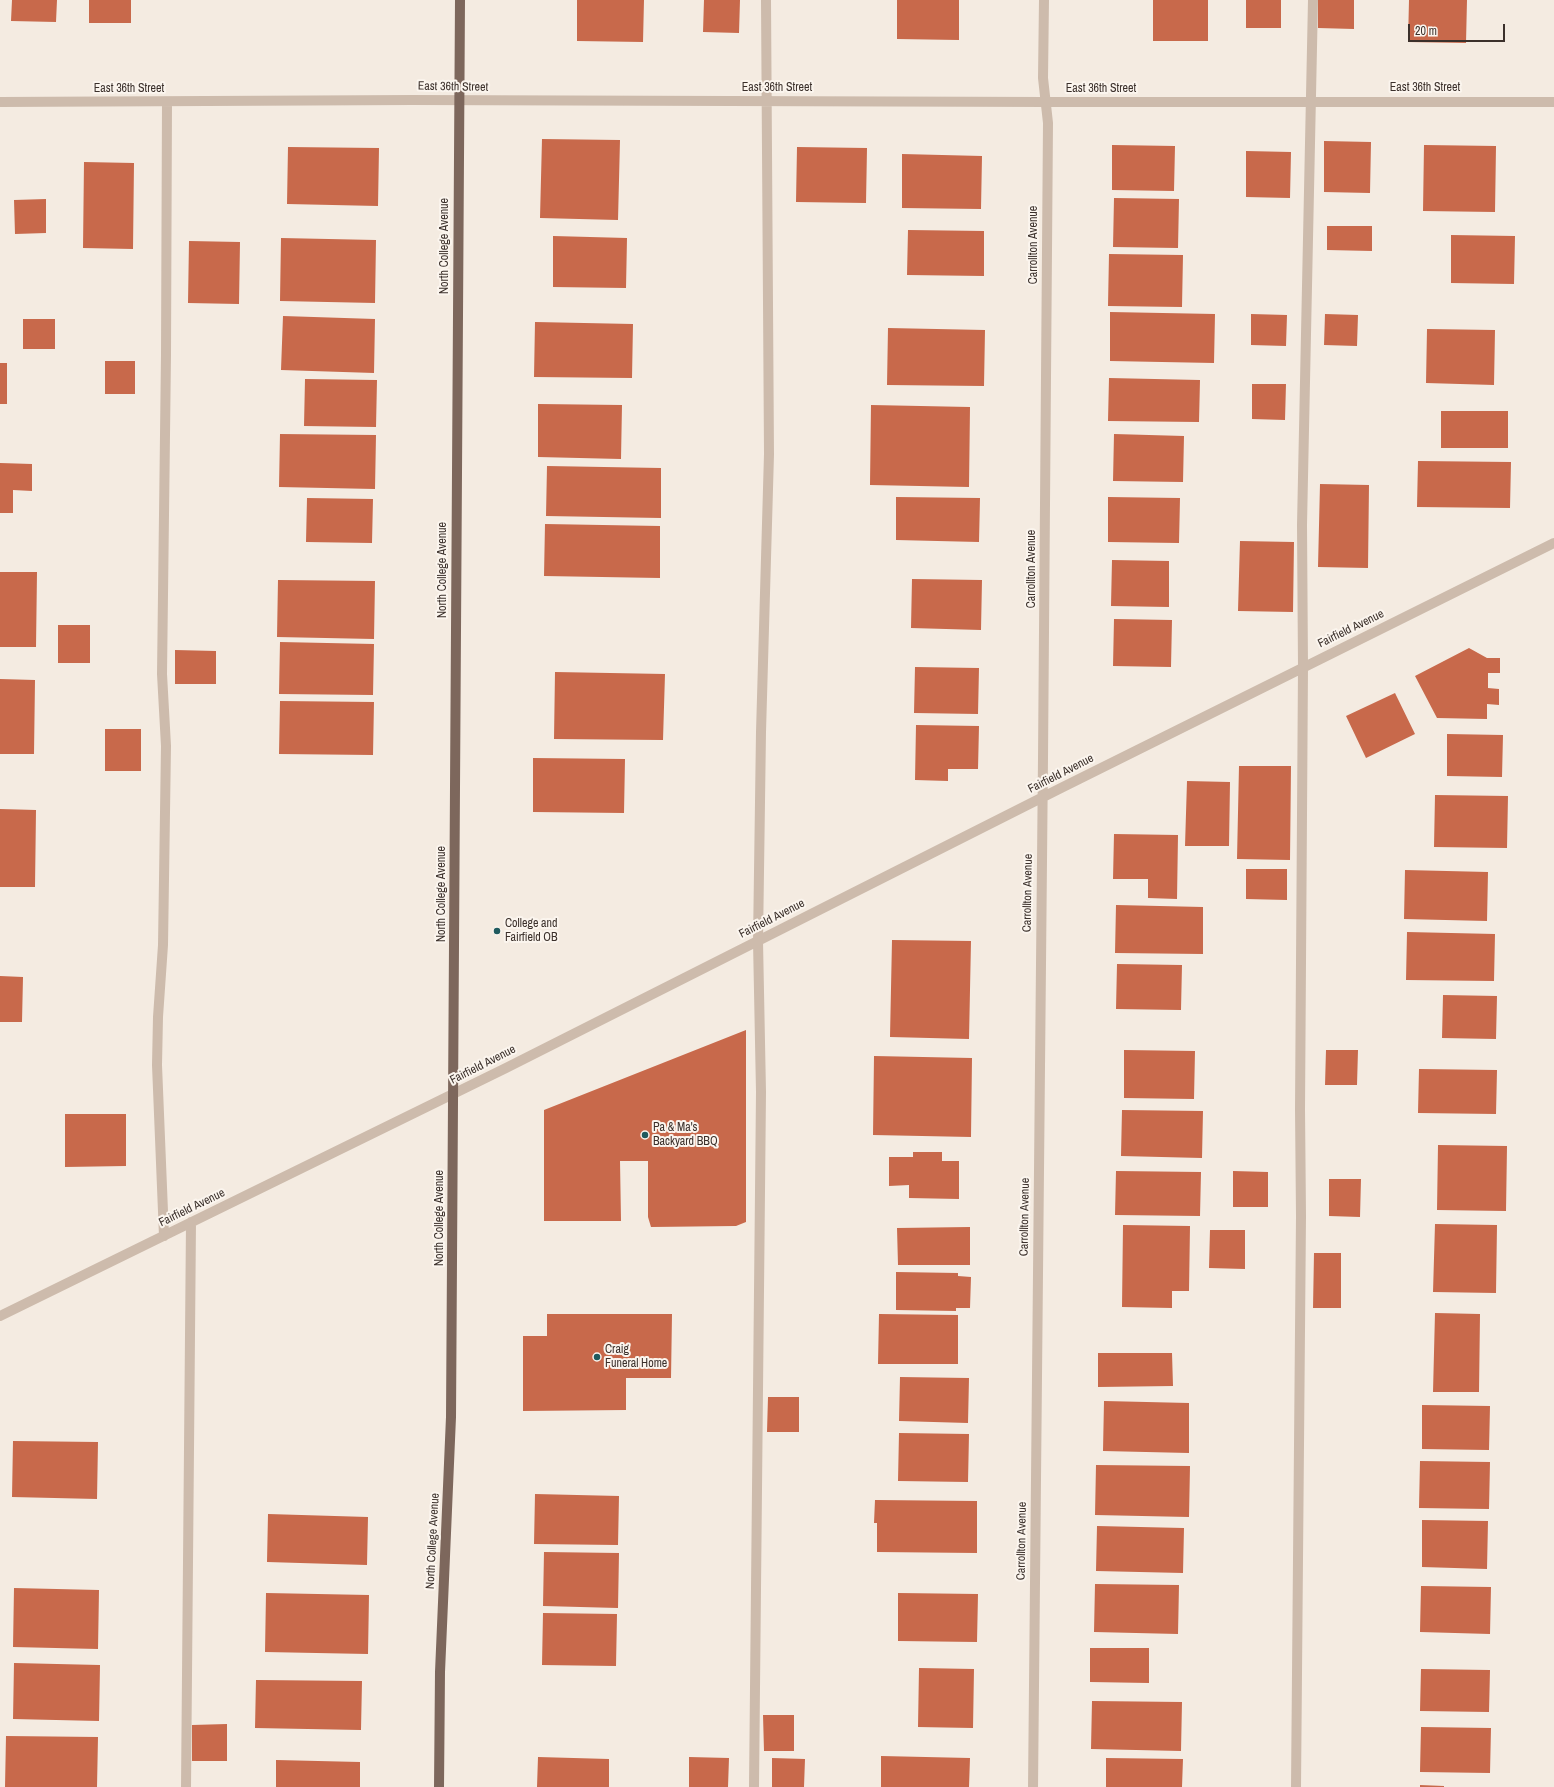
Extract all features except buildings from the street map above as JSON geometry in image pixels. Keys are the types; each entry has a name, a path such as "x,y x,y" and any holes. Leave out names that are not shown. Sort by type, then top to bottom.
{"main road":[{"name":"North College Avenue","path":"439,1787 440,1672 451,1417 454,1094 458,100 460,0"}],"street":[{"path":"754,1787 761,1092 758,941 761,732 769,454 766,0"},
{"name":"Carrollton Avenue","path":"1032,1787 1043,798 1048,123 1044,102 1043,78 1044,0"},
{"path":"1296,1787 1301,1216 1300,1101 1303,667 1302,525 1313,0"},
{"name":"East 36th Street","path":"0,102 458,100 1554,102"},
{"path":"164,1236 157,1066 158,1017 163,945 166,746 162,674 166,354 167,102"},
{"name":"Fairfield Avenue","path":"0,1316 454,1094 1303,667 1554,543"},
{"path":"186,1787 191,1222"}],"place":[{"name":"College and Fairfield OB","path":"497,931"},
{"name":"Pa & Ma's Backyard BBQ","path":"645,1135"},
{"name":"Craig Funeral Home","path":"597,1357"}]}
